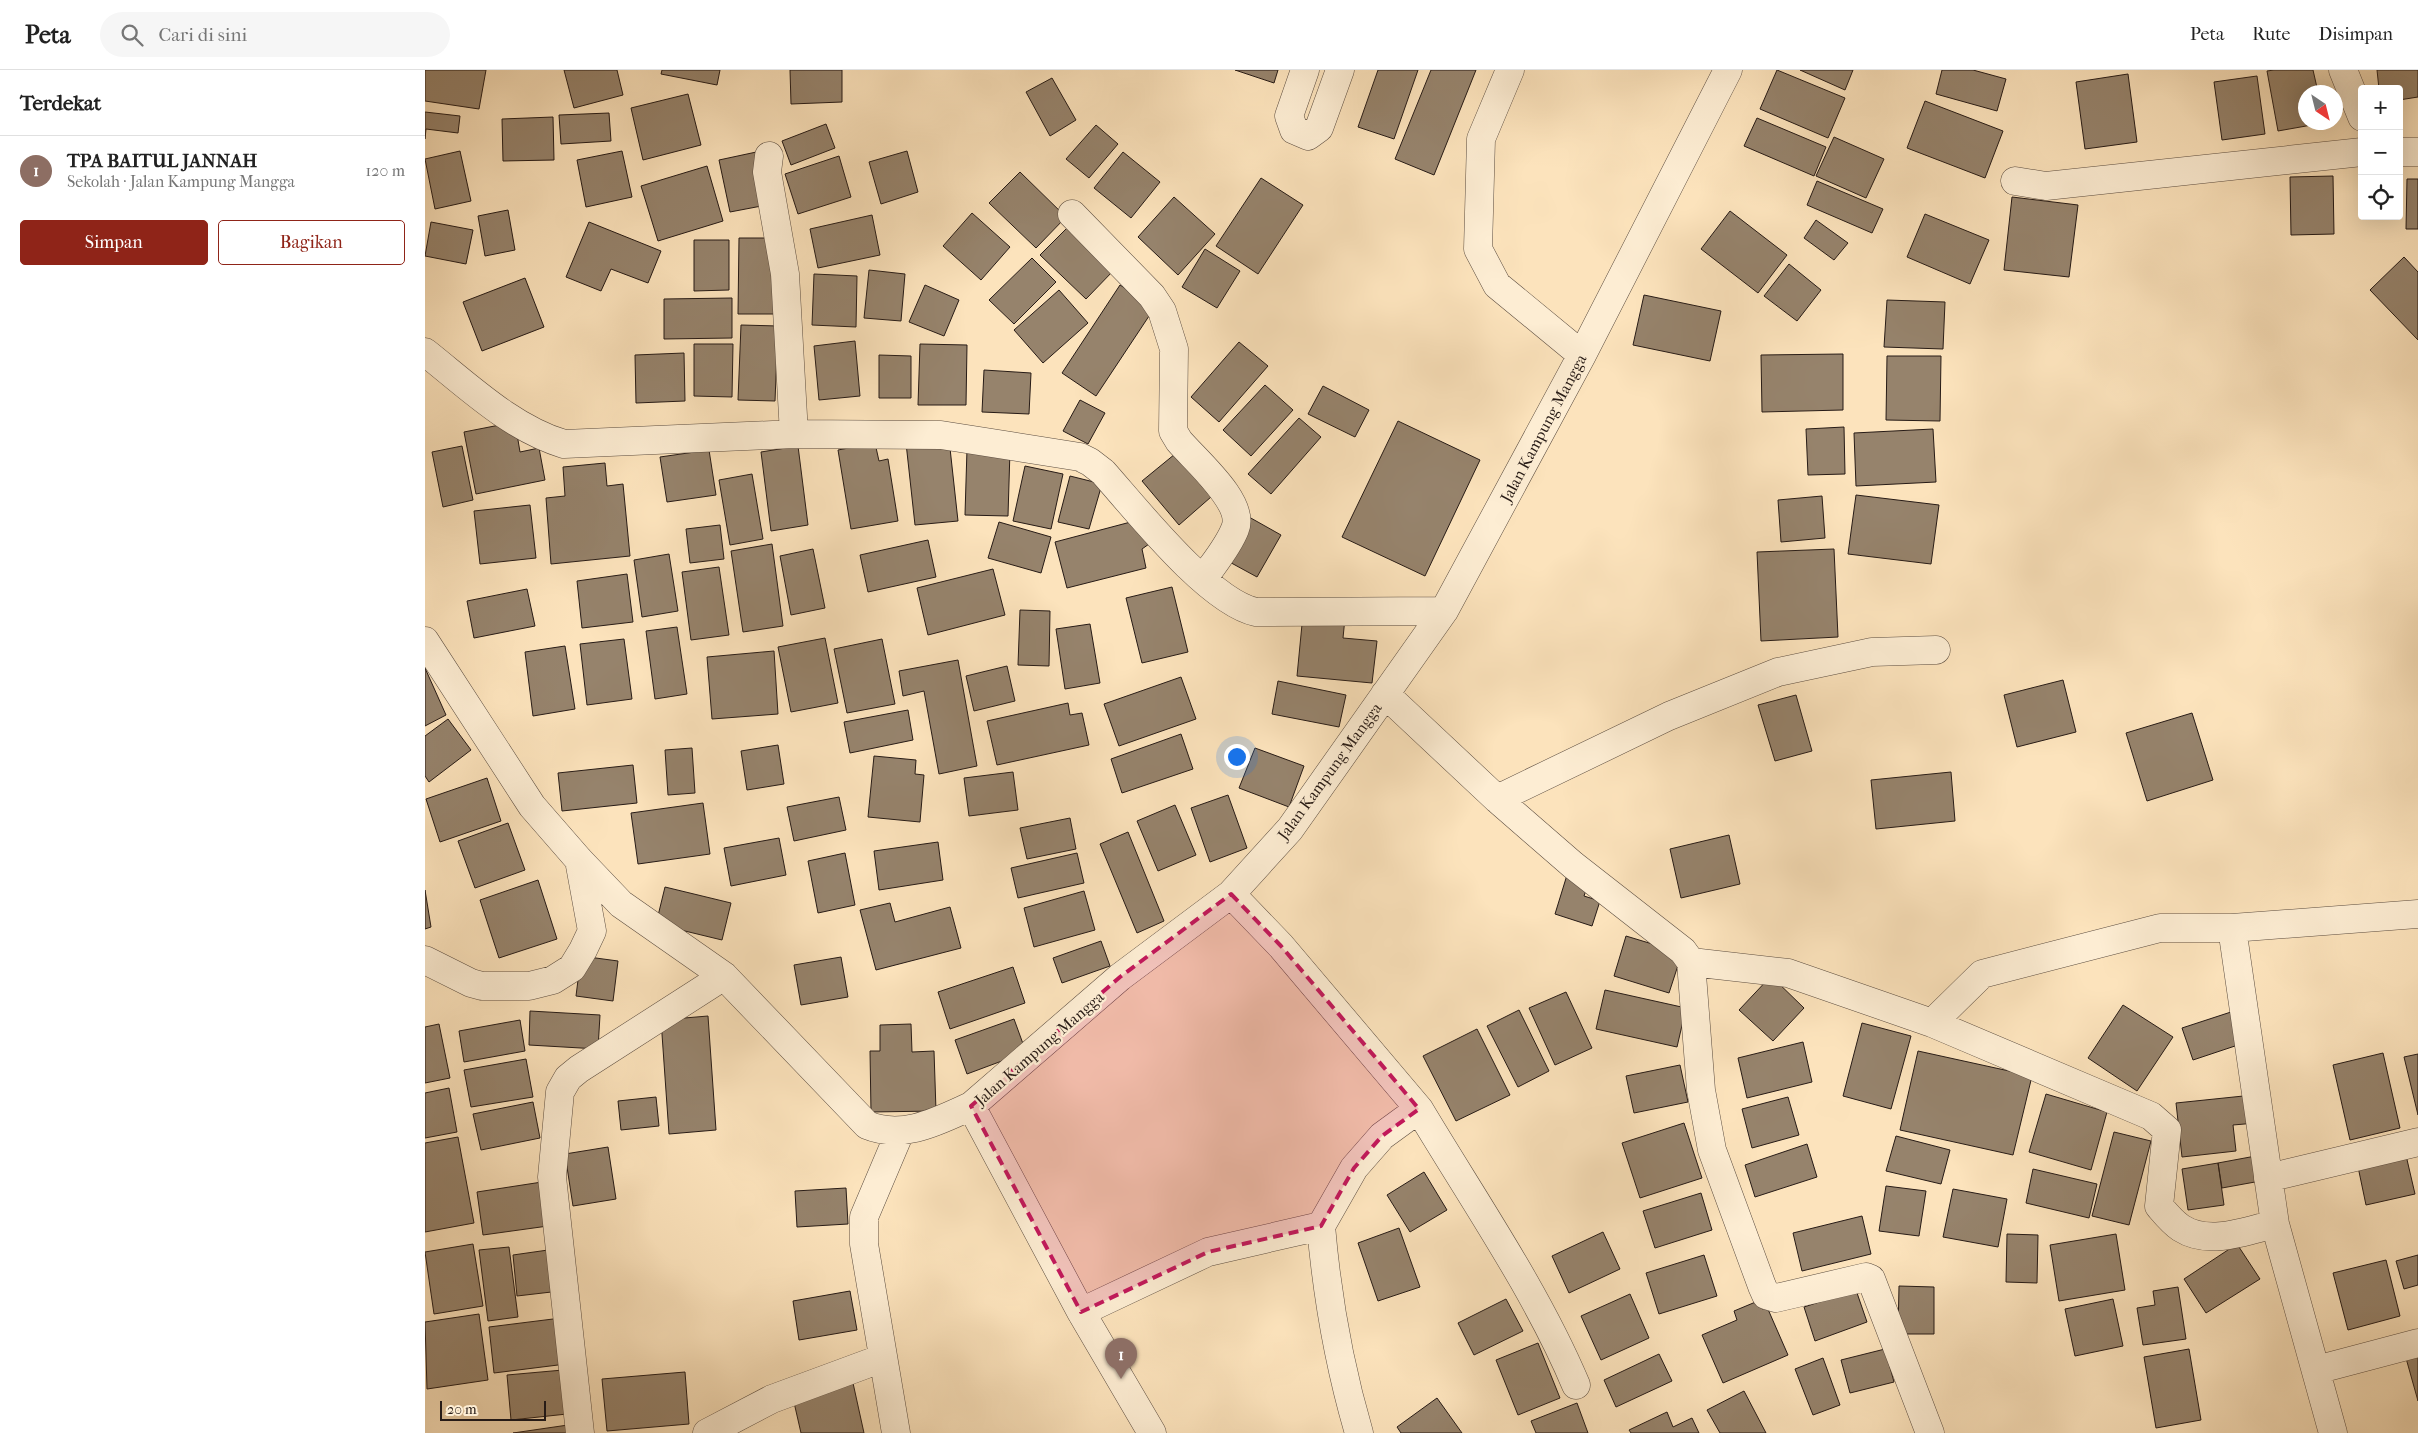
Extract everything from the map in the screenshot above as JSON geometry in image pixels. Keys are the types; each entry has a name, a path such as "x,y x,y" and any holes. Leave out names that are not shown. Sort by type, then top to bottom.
{"street":[{"path":"1305,70 1289,116 1293,130 1308,136 1319,128 1340,70"},
{"path":"1510,70 1481,139 1478,249 1497,285 1583,355"},
{"name":"Jalan Kampung Mangga","path":"1153,1433 1081,1312 971,1106 1120,977 1231,894 1290,829 1444,611 1583,355 1694,141 1728,70"},
{"path":"2343,70 2358,108"},
{"path":"2015,180 2046,186 2358,152"},
{"path":"2403,152 2418,152"},
{"path":"769,156 767,172 785,274 794,434"},
{"path":"1072,214 1151,296 1161,311 1174,349 1173,431 1179,441 1232,501 1238,515 1235,529 1203,579"},
{"path":"425,352 507,416 547,439 564,444 794,434 941,435 1080,457 1103,472 1181,560 1243,609 1256,612 1444,611"},
{"path":"425,641 532,806 579,860 621,904 724,976 867,1125 900,1132 931,1124 971,1106"},
{"path":"1497,799 1669,716 1779,672 1872,652 1936,650"},
{"path":"1385,694 1497,799 1573,864 1683,951 1691,962 1701,1090 1712,1150 1766,1295 1776,1298 1866,1277 1871,1279 1930,1433"},
{"path":"425,960 471,984 482,986 529,986 553,980 572,968 592,931 579,860"},
{"path":"1231,894 1281,946 1419,1109 1518,1275 1564,1356 1576,1385"},
{"path":"1932,1023 1983,974 2160,928 2231,928 2418,914"},
{"path":"2231,928 2275,1224 2333,1433"},
{"path":"1691,962 1788,973 1932,1023 2151,1116 2167,1130 2159,1206 2181,1228 2195,1235 2213,1238 2275,1224"},
{"path":"580,1433 552,1176 560,1092 568,1078 579,1069 724,976"},
{"path":"1359,1433 1344,1377 1325,1273 1321,1226 1355,1168 1382,1136 1419,1109"},
{"path":"896,1433 864,1244 864,1217 900,1132"},
{"path":"2269,1178 2418,1142"},
{"path":"1081,1312 1208,1252 1321,1226"},
{"path":"2316,1370 2418,1343"},
{"path":"707,1433 772,1400 883,1358"}],"highlighted area":[{"path":"1231,894 1281,946 1419,1109 1382,1136 1354,1168 1321,1226 1208,1252 1081,1312 971,1106 1120,977"}],"building":[{"path":"425,70 486,70 479,109 425,101"},
{"path":"564,70 617,70 623,95 574,108"},
{"path":"662,70 720,70 717,85 661,74"},
{"path":"790,70 842,70 842,102 791,104"},
{"path":"1235,70 1278,70 1274,83"},
{"path":"1378,70 1418,70 1394,139 1358,127"},
{"path":"1431,70 1476,70 1434,175 1395,159"},
{"path":"1777,70 1845,98 1828,138 1760,109"},
{"path":"1800,70 1853,70 1845,90"},
{"path":"1942,70 1973,70 2006,79 1997,111 1936,94"},
{"path":"2313,70 2316,85 2298,85 2298,127 2278,131 2267,71"},
{"path":"2377,70 2418,70 2418,97 2403,99 2403,85 2379,85"},
{"path":"2128,74 2137,142 2085,149 2076,82"},
{"path":"2257,76 2265,134 2222,140 2214,82"},
{"path":"1052,78 1076,120 1050,136 1026,92"},
{"path":"688,94 701,145 643,160 631,108"},
{"path":"1925,101 2003,131 1985,178 1907,148"},
{"path":"425,112 460,116 458,133 426,129 425,139"},
{"path":"609,113 611,141 561,144 559,115"},
{"path":"553,117 554,160 503,161 502,119"},
{"path":"1757,118 1826,147 1814,176 1744,146"},
{"path":"826,124 835,148 791,165 782,141"},
{"path":"1096,125 1118,144 1089,178 1066,159"},
{"path":"1834,137 1884,159 1866,198 1816,176"},
{"path":"460,151 471,201 435,209 425,159"},
{"path":"622,151 632,197 586,207 577,160"},
{"path":"761,151 772,204 730,212 719,160"},
{"path":"907,151 918,192 881,204 869,162"},
{"path":"1123,152 1160,182 1131,218 1094,188"},
{"path":"839,156 851,197 798,214 785,174"},
{"path":"707,166 723,221 658,241 641,186"},
{"path":"1020,172 1066,217 1036,248 989,203"},
{"path":"2333,176 2334,234 2291,235 2290,177"},
{"path":"1261,178 1303,205 1258,274 1216,246"},
{"path":"2407,179 2418,179 2418,229 2406,229"},
{"path":"1817,181 1883,209 1872,233 1807,205"},
{"path":"1174,197 1215,234 1178,275 1138,237"},
{"path":"2012,197 2078,205 2069,277 2004,270"},
{"path":"508,210 515,250 485,256 478,216"},
{"path":"1730,211 1787,255 1758,293 1701,249"},
{"path":"972,213 1010,247 981,280 943,246"},
{"path":"1925,214 1989,240 1970,284 1907,257"},
{"path":"872,215 880,255 818,268 810,229"},
{"path":"1816,220 1848,243 1834,260 1804,238"},
{"path":"431,222 473,230 466,264 425,256"},
{"path":"589,222 661,251 648,283 611,269 601,291 566,277"},
{"path":"1070,225 1114,270 1086,299 1040,255"},
{"path":"739,238 777,238 776,314 738,314"},
{"path":"694,240 729,240 729,290 694,291"},
{"path":"1205,249 1240,271 1217,308 1182,287"},
{"path":"2404,257 2418,272 2418,340 2370,290"},
{"path":"1032,258 1056,282 1014,324 989,300"},
{"path":"1789,264 1821,290 1797,321 1764,296"},
{"path":"869,270 905,274 901,321 864,318"},
{"path":"814,274 857,276 856,327 812,325"},
{"path":"525,278 544,327 482,351 463,302"},
{"path":"925,285 959,300 944,336 909,322"},
{"path":"1120,285 1155,307 1096,396 1062,373"},
{"path":"1059,290 1088,323 1043,363 1014,330"},
{"path":"1644,295 1721,311 1710,361 1633,345"},
{"path":"732,298 732,338 664,339 664,299"},
{"path":"1887,300 1945,302 1943,349 1884,347"},
{"path":"741,325 778,326 775,401 738,400"},
{"path":"855,341 860,396 819,400 814,346"},
{"path":"1239,342 1268,366 1219,422 1191,397"},
{"path":"694,344 733,344 732,397 694,396"},
{"path":"920,344 967,345 966,405 918,405"},
{"path":"684,353 685,401 636,403 635,355"},
{"path":"1843,354 1843,410 1762,412 1761,355"},
{"path":"879,355 911,356 911,398 879,398"},
{"path":"1887,356 1941,356 1940,421 1886,420"},
{"path":"984,370 1031,373 1029,414 982,412"},
{"path":"1265,385 1293,410 1251,456 1223,430"},
{"path":"1323,386 1369,410 1355,437 1308,414"},
{"path":"1080,400 1105,413 1088,444 1063,431"},
{"path":"1299,418 1321,437 1271,494 1248,474"},
{"path":"1398,421 1480,460 1425,576 1342,537"},
{"path":"515,422 520,452 539,448 545,480 476,494 464,432"},
{"path":"1844,427 1845,474 1808,475 1806,429"},
{"path":"1933,429 1936,482 1856,486 1854,433"},
{"path":"949,439 958,521 915,525 906,443"},
{"path":"875,443 879,461 888,459 898,521 851,529 838,450"},
{"path":"462,446 473,500 443,507 432,452"},
{"path":"798,446 808,525 771,531 761,452"},
{"path":"967,449 1010,450 1008,516 965,515"},
{"path":"709,450 716,495 667,502 660,457"},
{"path":"1175,454 1211,497 1179,525 1142,481"},
{"path":"605,463 607,486 623,484 630,556 551,564 546,498 565,496 563,467"},
{"path":"1025,466 1063,474 1051,529 1013,521"},
{"path":"752,474 763,539 730,545 719,480"},
{"path":"1070,476 1102,484 1089,529 1058,522"},
{"path":"1856,495 1939,505 1931,564 1848,554"},
{"path":"1822,496 1825,538 1781,542 1778,500"},
{"path":"530,505 536,558 480,564 474,511"},
{"path":"1249,517 1281,535 1257,577 1224,559"},
{"path":"1142,519 1149,544 1142,549 1146,568 1067,588 1055,542"},
{"path":"999,522 1051,537 1041,573 988,558"},
{"path":"720,525 724,559 690,563 686,529"},
{"path":"928,540 936,577 868,592 860,555"},
{"path":"772,544 783,626 743,632 731,551"},
{"path":"813,549 825,608 791,615 780,556"},
{"path":"1834,549 1838,637 1761,641 1757,552"},
{"path":"669,554 678,611 642,617 634,560"},
{"path":"719,567 729,635 691,640 682,572"},
{"path":"993,569 1005,615 928,635 917,588"},
{"path":"627,574 633,622 582,628 577,581"},
{"path":"1172,587 1188,652 1142,663 1126,598"},
{"path":"527,589 535,626 474,638 467,601"},
{"path":"1020,610 1050,611 1049,666 1018,665"},
{"path":"1303,614 1345,618 1343,638 1377,641 1372,683 1297,676"},
{"path":"1090,624 1100,683 1065,689 1056,629"},
{"path":"677,627 687,694 655,699 646,631"},
{"path":"825,638 838,703 791,712 778,647"},
{"path":"624,639 632,699 587,705 580,644"},
{"path":"882,639 895,704 847,713 834,649"},
{"path":"565,646 575,709 533,716 525,652"},
{"path":"774,651 778,714 712,719 707,657"},
{"path":"958,660 977,766 939,774 924,691 903,696 899,671"},
{"path":"1007,666 1015,701 974,711 966,676"},
{"path":"425,668 446,715 425,726"},
{"path":"1181,677 1196,719 1119,746 1104,704"},
{"path":"2063,680 2076,732 2017,747 2004,695"},
{"path":"1278,681 1346,695 1339,727 1272,714"},
{"path":"1796,695 1812,751 1775,761 1758,705"},
{"path":"1068,703 1070,715 1082,713 1089,745 997,765 987,721"},
{"path":"908,710 913,740 850,753 844,722"},
{"path":"2192,713 2213,780 2147,801 2126,733"},
{"path":"448,719 471,750 429,782 425,776 425,736"},
{"path":"1181,734 1193,769 1122,793 1111,759"},
{"path":"778,745 784,784 747,790 741,751"},
{"path":"692,748 695,793 668,795 665,750"},
{"path":"1255,748 1304,766 1289,807 1239,788"},
{"path":"874,756 916,760 915,774 924,775 920,822 868,817"},
{"path":"633,765 637,803 562,811 558,773"},
{"path":"1013,772 1018,810 969,816 964,778"},
{"path":"1951,772 1955,821 1876,829 1871,780"},
{"path":"487,778 501,821 440,842 426,799"},
{"path":"1228,795 1247,848 1210,862 1191,808"},
{"path":"839,797 846,830 794,841 787,807"},
{"path":"703,803 710,854 638,864 631,813"},
{"path":"1175,805 1196,855 1158,871 1137,821"},
{"path":"1070,818 1076,849 1027,859 1020,828"},
{"path":"508,823 525,870 475,888 458,841"},
{"path":"1128,832 1164,921 1137,933 1100,844"},
{"path":"1729,835 1740,884 1681,898 1670,849"},
{"path":"779,838 786,875 731,886 724,848"},
{"path":"938,842 943,880 879,890 874,851"},
{"path":"845,853 855,905 818,913 808,861"},
{"path":"1077,853 1084,883 1018,898 1011,868"},
{"path":"1567,875 1589,882 1584,896 1600,901 1592,926 1555,914"},
{"path":"538,880 557,939 499,958 480,900"},
{"path":"665,887 731,903 722,940 656,924"},
{"path":"425,890 431,927 425,929"},
{"path":"1084,891 1095,930 1034,947 1024,908"},
{"path":"890,903 895,922 950,907 961,948 876,970 860,910"},
{"path":"1626,936 1682,953 1669,993 1614,976"},
{"path":"1101,941 1110,966 1062,983 1053,958"},
{"path":"581,956 618,961 613,1001 576,996"},
{"path":"841,957 848,997 801,1005 794,965"},
{"path":"1013,967 1025,1003 950,1029 938,992"},
{"path":"1771,976 1804,1008 1773,1041 1739,1010"},
{"path":"1605,990 1686,1008 1677,1047 1596,1029"},
{"path":"1566,992 1592,1048 1555,1065 1529,1008"},
{"path":"2123,1005 2173,1037 2137,1091 2088,1058"},
{"path":"1519,1010 1549,1071 1518,1087 1487,1026"},
{"path":"530,1011 600,1015 598,1049 529,1045"},
{"path":"2234,1011 2244,1043 2193,1060 2182,1028"},
{"path":"708,1016 716,1130 669,1134 661,1020"},
{"path":"1014,1019 1026,1052 967,1074 955,1040"},
{"path":"520,1020 525,1051 464,1062 459,1031"},
{"path":"1862,1023 1911,1036 1891,1109 1843,1096"},
{"path":"439,1024 450,1078 425,1083 425,1027"},
{"path":"911,1024 912,1052 934,1051 936,1111 871,1112 870,1051 880,1051 880,1025"},
{"path":"1477,1029 1510,1095 1456,1121 1423,1056"},
{"path":"1803,1042 1812,1082 1747,1098 1738,1058"},
{"path":"1918,1051 2032,1076 2013,1155 1900,1130"},
{"path":"2383,1053 2400,1128 2350,1140 2333,1065"},
{"path":"2418,1054 2418,1115 2404,1057"},
{"path":"526,1059 533,1097 471,1107 464,1070"},
{"path":"1680,1065 1688,1102 1634,1113 1626,1076"},
{"path":"449,1088 457,1132 425,1138 425,1093"},
{"path":"2046,1094 2107,1112 2091,1170 2029,1152"},
{"path":"2253,1095 2256,1123 2233,1125 2236,1151 2182,1157 2176,1103"},
{"path":"656,1097 659,1126 621,1130 618,1101"},
{"path":"1788,1097 1799,1135 1752,1148 1742,1109"},
{"path":"533,1102 540,1138 481,1150 473,1114"},
{"path":"1684,1123 1702,1178 1640,1198 1622,1143"},
{"path":"2114,1132 2151,1141 2129,1225 2092,1216"},
{"path":"1896,1136 1950,1150 1941,1184 1886,1171"},
{"path":"458,1137 474,1223 425,1232 425,1143"},
{"path":"1807,1144 1817,1177 1755,1197 1745,1165"},
{"path":"608,1147 616,1199 573,1206 565,1154"},
{"path":"2405,1151 2415,1194 2366,1205 2357,1162"},
{"path":"2261,1155 2266,1180 2222,1188 2218,1163"},
{"path":"2218,1163 2224,1205 2188,1210 2182,1169"},
{"path":"2033,1169 2097,1184 2089,1218 2026,1203"},
{"path":"1424,1172 1447,1210 1410,1232 1387,1195"},
{"path":"542,1182 548,1226 483,1235 477,1192"},
{"path":"1886,1186 1926,1191 1919,1236 1879,1231"},
{"path":"846,1188 848,1224 797,1227 795,1191"},
{"path":"1953,1189 2007,1199 1998,1247 1943,1237"},
{"path":"1701,1193 1712,1230 1655,1248 1643,1211"},
{"path":"1862,1216 1871,1254 1802,1271 1793,1233"},
{"path":"1399,1228 1420,1287 1378,1301 1358,1243"},
{"path":"1603,1232 1620,1269 1569,1293 1552,1256"},
{"path":"2007,1234 2038,1235 2037,1283 2006,1282"},
{"path":"2116,1234 2125,1290 2059,1301 2050,1245"},
{"path":"473,1244 483,1306 434,1314 425,1252"},
{"path":"2237,1244 2260,1279 2206,1313 2184,1279"},
{"path":"509,1247 518,1317 488,1321 479,1250"},
{"path":"555,1249 560,1291 517,1296 513,1255"},
{"path":"1704,1255 1717,1296 1659,1314 1646,1273"},
{"path":"2418,1255 2418,1285 2404,1289 2396,1261"},
{"path":"2386,1260 2400,1316 2348,1330 2333,1273"},
{"path":"1899,1286 1934,1287 1934,1334 1898,1334"},
{"path":"2178,1287 2186,1339 2143,1345 2137,1308 2155,1305 2153,1291"},
{"path":"1856,1290 1867,1322 1815,1341 1804,1307"},
{"path":"850,1291 857,1330 799,1340 793,1301"},
{"path":"1630,1294 1649,1338 1601,1360 1581,1316"},
{"path":"1506,1299 1523,1331 1474,1355 1458,1323"},
{"path":"2113,1299 2123,1346 2075,1356 2065,1309"},
{"path":"1758,1301 1762,1309 1767,1307 1788,1355 1723,1383 1702,1335 1737,1320 1734,1311"},
{"path":"479,1314 488,1380 427,1389 425,1322"},
{"path":"561,1318 566,1364 494,1373 489,1327"},
{"path":"1538,1343 1560,1398 1518,1415 1496,1360"},
{"path":"2418,1347 2418,1401 2404,1351"},
{"path":"1885,1349 1894,1382 1850,1393 1841,1360"},
{"path":"2189,1349 2201,1420 2156,1428 2144,1357"},
{"path":"1659,1354 1672,1381 1616,1407 1604,1380"},
{"path":"1823,1358 1840,1405 1813,1415 1795,1369"},
{"path":"563,1370 567,1414 511,1420 507,1375"},
{"path":"685,1372 689,1424 607,1431 602,1379"},
{"path":"853,1383 864,1433 801,1433 793,1398"},
{"path":"1744,1391 1766,1433 1720,1433 1707,1410"},
{"path":"1437,1398 1462,1433 1401,1433 1397,1427"},
{"path":"1577,1403 1588,1433 1536,1433 1531,1421"},
{"path":"1667,1412 1673,1427 1692,1418 1699,1433 1631,1433 1629,1430"},
{"path":"568,1425 569,1433 513,1433"}],"place":[{"name":"TPA BAITUL JANNAH","path":"1121,1379"}]}
